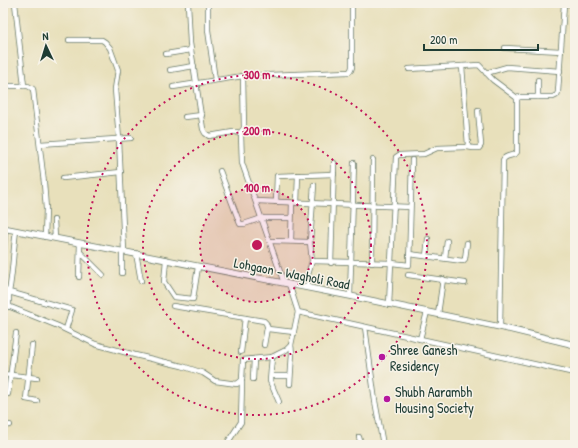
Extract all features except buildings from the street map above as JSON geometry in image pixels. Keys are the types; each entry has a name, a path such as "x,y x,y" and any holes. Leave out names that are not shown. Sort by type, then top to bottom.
{"main road":[{"name":"Lohgaon - Wagholi Road","path":"4,228 438,314 574,345"}],"street":[{"path":"15,3 24,86"},
{"path":"192,3 188,3 191,50 202,115 203,130 207,135 233,132 240,133"},
{"path":"208,3 208,30 215,80"},
{"path":"409,69 479,65 501,87 516,98 553,97 557,95 558,92 563,3 575,5"},
{"path":"173,87 243,76 349,72 352,67 352,8"},
{"path":"69,40 102,40 108,44 118,70 115,89 121,172 123,251 122,273"},
{"path":"505,48 561,52"},
{"path":"166,54 191,50"},
{"path":"170,70 194,66"},
{"path":"462,66 467,147"},
{"path":"486,73 507,67 560,71"},
{"path":"243,76 244,128 240,133 241,158 270,241 298,312 291,345 290,384"},
{"path":"538,80 538,97"},
{"path":"3,86 24,86 30,87 34,91 46,203 45,237"},
{"path":"500,327 503,160 507,156 514,155 517,152 516,98"},
{"path":"389,305 396,156 426,154 437,148 479,148 482,145 478,110"},
{"path":"185,117 202,115"},
{"path":"40,144 131,138"},
{"path":"372,263 373,160"},
{"path":"312,261 331,263 392,263 408,265 412,160"},
{"path":"331,263 334,163"},
{"path":"350,296 350,262 354,205 354,163"},
{"path":"220,171 240,224 262,218 291,218"},
{"path":"63,178 121,172"},
{"path":"276,202 276,176 334,174"},
{"path":"291,241 291,218 298,175"},
{"path":"308,288 308,275 312,261 310,242 314,185"},
{"path":"256,201 410,207"},
{"path":"54,220 55,238"},
{"path":"4,228 4,250"},
{"path":"9,307 9,292 16,231"},
{"path":"426,256 428,239"},
{"path":"270,241 310,242"},
{"path":"445,258 447,241"},
{"path":"79,277 80,243"},
{"path":"409,254 464,260 467,243"},
{"path":"80,252 103,275"},
{"path":"136,253 141,281"},
{"path":"166,260 164,282 174,297 193,299 198,267"},
{"path":"408,275 465,283"},
{"path":"438,314 443,279"},
{"path":"3,289 72,310 66,329"},
{"path":"3,304 66,329 92,343 182,366 203,373 215,381 237,384 242,382"},
{"path":"173,306 265,322 267,328 264,345"},
{"path":"298,312 570,372"},
{"path":"420,339 427,312"},
{"path":"241,352 245,318"},
{"path":"365,327 375,401 383,445"},
{"path":"267,328 270,330 294,332"},
{"path":"574,345 575,332"},
{"path":"8,394 16,333"},
{"path":"32,345 26,399 37,401"},
{"path":"226,445 241,422 242,362 244,360 272,357 284,352 291,345"},
{"path":"272,357 271,384 279,402"},
{"path":"253,379 254,359"},
{"path":"3,374 37,378"},
{"path":"271,376 290,376"},
{"path":"3,426 10,425"},
{"path":"359,437 361,445"}],"place":[{"name":"Shree Ganesh Residency","path":"382,357"},
{"name":"Shubh Aarambh Housing Society","path":"387,399"}]}
